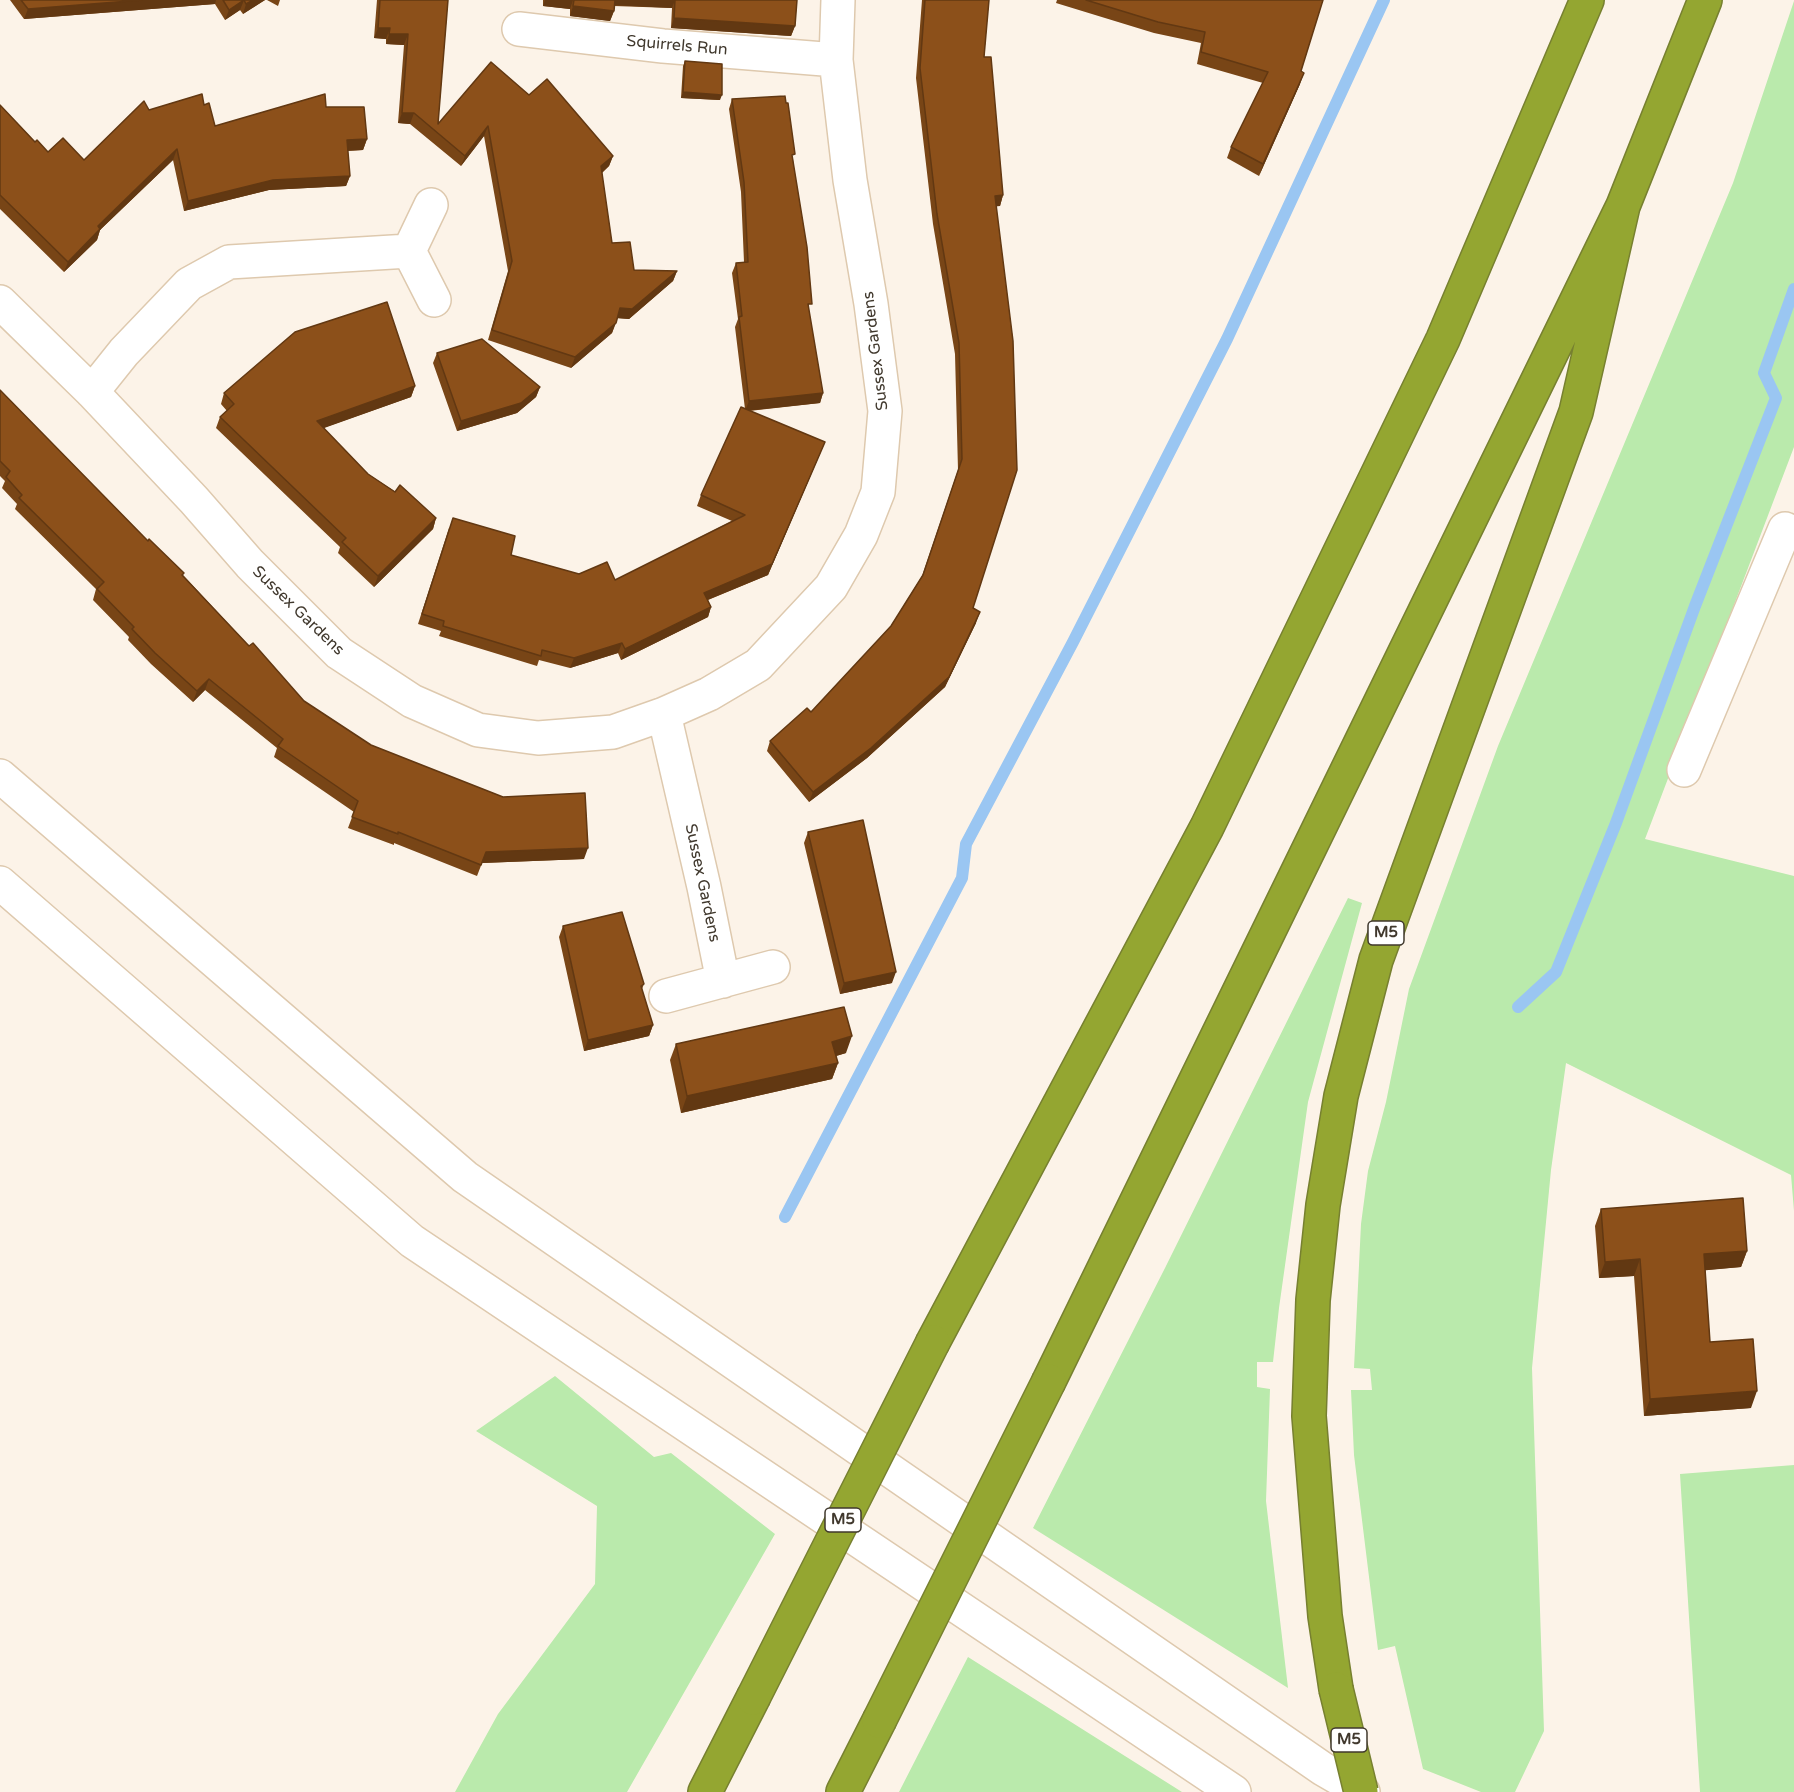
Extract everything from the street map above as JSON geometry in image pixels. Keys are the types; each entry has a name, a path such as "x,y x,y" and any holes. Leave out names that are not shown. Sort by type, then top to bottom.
{"highway":[{"name":"M5","path":"705,1792 933,1342 1217,806 1443,339 1587,0"},
{"name":"M5","path":"843,1792 1049,1381 1623,206 1705,0"},
{"name":"M5","path":"1362,1792 1336,1689 1325,1616 1309,1416 1313,1300 1323,1205 1341,1096 1376,960 1576,412 1623,206"}],"street":[{"name":"Sussex Gardens","path":"0,302 92,392 194,500 250,564 339,653 412,701 478,730 538,738 613,732 664,714 709,694 758,665 831,587 861,536 878,492 885,411 871,304 850,180 836,60 838,0"},
{"name":"Squirrels Run","path":"519,29 663,46 836,60"},
{"path":"409,251 431,205"},
{"path":"409,251 434,300"},
{"path":"92,392 124,352 189,284 229,262 409,251"},
{"path":"1684,770 1789,531"},
{"name":"Sussex Gardens","path":"664,714 704,886 723,981"},
{"path":"0,776 465,1177 1313,1762 1362,1792"},
{"path":"0,883 412,1241 1234,1792"},
{"path":"666,996 773,967"}],"green space":[{"path":"1794,1 1794,447 1645,839 1794,876 1794,1211 1791,1175 1566,1063 1551,1170 1532,1368 1544,1731 1515,1792 1481,1792 1423,1769 1395,1646 1378,1650 1354,1455 1351,1390 1372,1390 1370,1369 1354,1368 1361,1224 1368,1171 1386,1102 1409,989 1498,746 1733,183"},
{"path":"1348,898 1362,903 1308,1102 1273,1362 1257,1362 1257,1387 1270,1389 1266,1501 1288,1688 1033,1528"},
{"path":"555,1376 654,1457 671,1453 775,1534 627,1792 455,1792 498,1714 595,1584 597,1506 476,1431"},
{"path":"1794,1465 1794,1792 1700,1792 1680,1474"},
{"path":"968,1657 1182,1792 899,1792"}],"building":[{"path":"21,0 142,0 28,9"},
{"path":"223,0 244,0 229,10"},
{"path":"380,0 448,0 438,124 491,62 529,95 547,79 613,156 601,166 612,243 630,242 634,270 677,271 632,309 620,308 616,323 575,357 492,330 512,261 488,126 465,156 414,113 402,113 408,34 389,34 390,28 378,28"},
{"path":"574,0 615,0 614,11 573,6"},
{"path":"675,0 797,0 795,26 674,18"},
{"path":"925,0 989,0 984,57 991,57 1003,195 995,196 1013,341 1017,470 973,608 980,612 949,677 871,748 813,792 770,741 807,708 811,712 891,626 923,575 962,459 959,343 937,214 920,68"},
{"path":"1086,0 1323,0 1301,71 1304,73 1263,164 1231,147 1268,72 1201,52 1205,32 1158,22"},
{"path":"685,61 722,64 722,95 683,92"},
{"path":"202,94 204,105 209,103 215,126 325,94 326,107 364,107 367,139 347,140 350,176 273,180 188,201 177,149 98,226 100,229 68,262 0,195 0,105 35,142 37,140 48,152 63,138 84,160 144,101 149,110"},
{"path":"785,96 786,103 788,103 795,154 792,155 807,247 812,304 808,304 823,393 749,401 739,317 742,316 736,263 748,262 744,182 732,99"},
{"path":"387,302 415,386 317,421 368,474 395,492 400,485 436,518 378,576 342,542 346,538 220,417 234,404 224,393 295,332"},
{"path":"482,339 540,387 521,403 461,421 437,353"},
{"path":"0,390 148,541 149,539 184,573 182,575 249,646 253,643 304,701 371,745 503,797 585,793 588,848 486,852 481,865 398,832 398,834 352,817 358,801 278,746 283,739 209,679 197,691 155,653 132,629 134,627 97,589 104,582 19,498 22,495 6,477 10,471 0,461"},
{"path":"741,407 825,442 772,564 704,593 711,607 625,649 622,643 574,658 542,650 541,656 443,626 444,621 422,614 453,518 515,536 511,555 579,574 607,562 615,580 745,515 701,495"},
{"path":"863,820 896,972 844,983 808,832"},
{"path":"622,912 644,984 641,986 653,1025 588,1040 563,926"},
{"path":"844,1007 852,1036 832,1042 838,1063 687,1096 676,1044"},
{"path":"1743,1198 1747,1251 1704,1254 1710,1342 1753,1339 1757,1391 1650,1399 1640,1259 1605,1262 1601,1209"}],"waterway":[{"path":"785,1217 962,878 966,844 1073,642 1227,339 1384,0"},
{"path":"1518,1007 1556,972 1616,823 1695,606 1776,398 1764,373 1794,289"}]}
